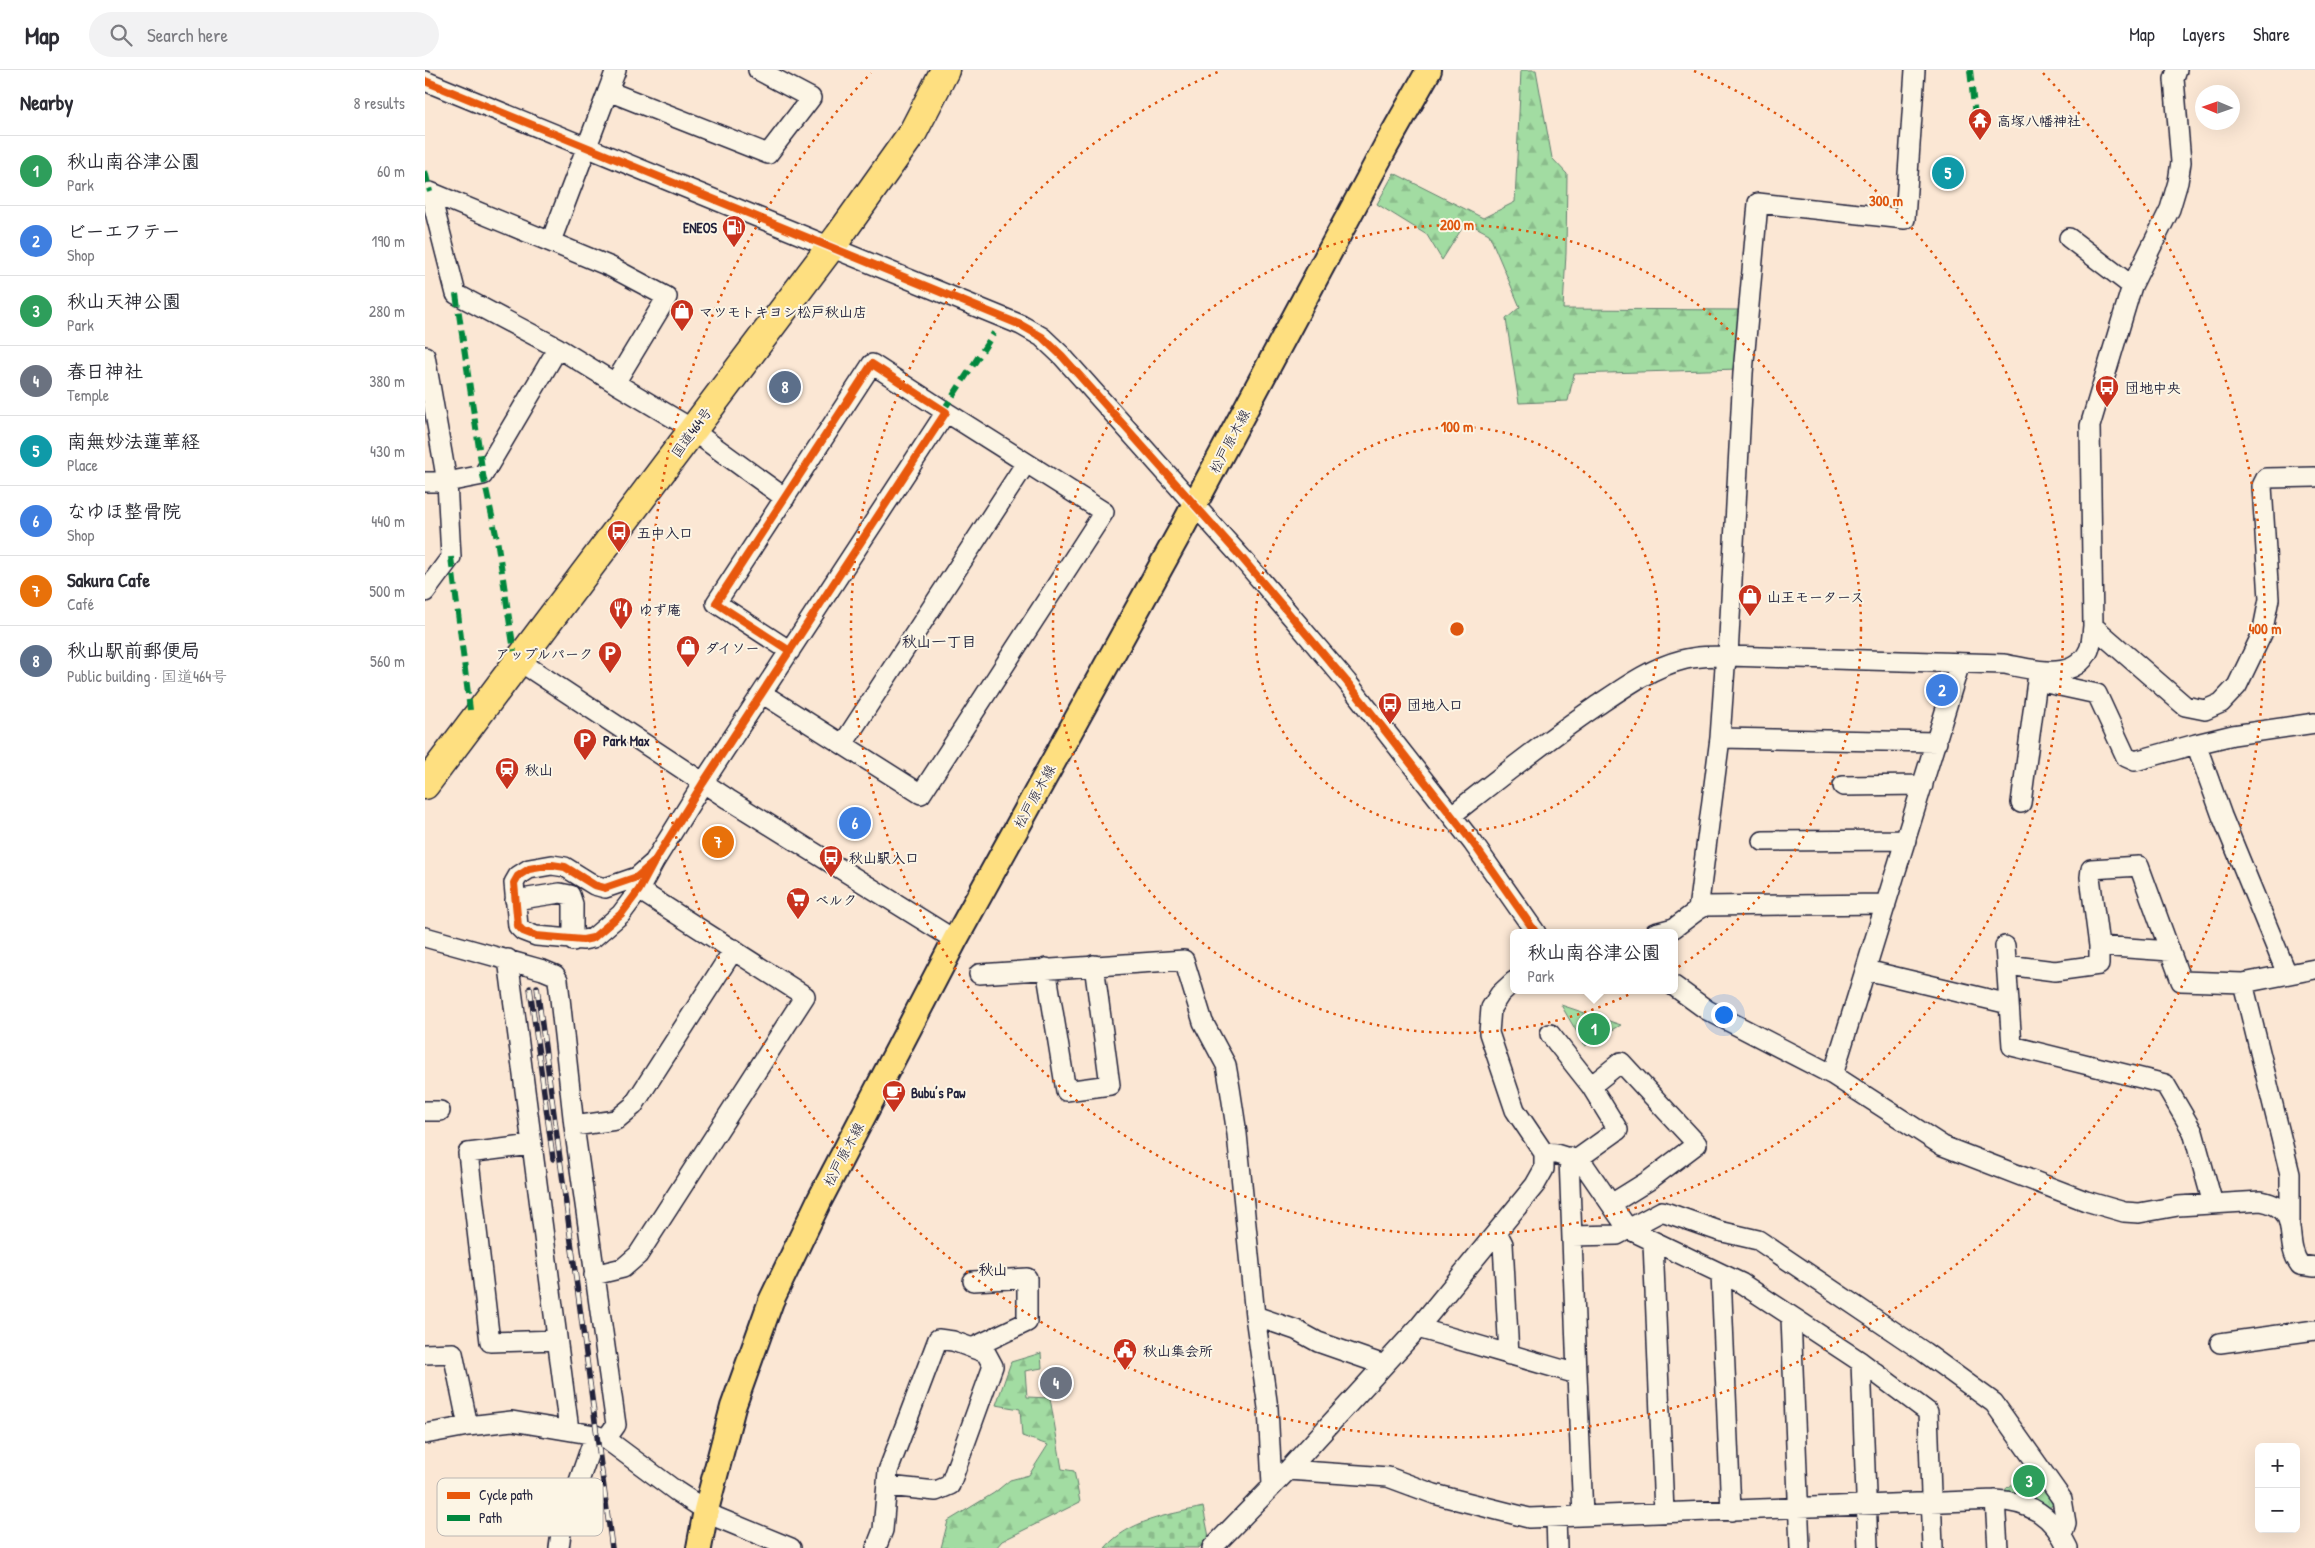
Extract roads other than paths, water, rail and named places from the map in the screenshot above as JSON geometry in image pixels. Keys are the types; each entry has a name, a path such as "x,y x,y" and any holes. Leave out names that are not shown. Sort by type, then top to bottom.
{"highway":[{"name":"国道464号","path":"425,785 831,247 913,132 945,70"}],"main road":[{"name":"松戸原木線","path":"699,1548 706,1510 733,1407 771,1301 819,1201 955,940 1195,505 1385,146 1429,70"}],"street":[{"path":"551,241 616,70"},
{"path":"608,91 768,154 811,98 758,70"},
{"path":"1698,910 1721,738 1725,667 1728,656 1743,373 1759,203 1905,219 1915,70"},
{"path":"2038,676 2063,671 2079,664 2089,649 2093,626 2090,426 2132,286 2170,209 2178,182 2181,162 2174,79 2177,70"},
{"path":"425,81 1021,325 1042,337 1062,356 1195,505 1347,682 1452,815 1533,929"},
{"path":"615,383 667,297 611,267 430,192 456,294 558,348 615,383 692,430 785,498"},
{"path":"2069,238 2132,286"},
{"path":"425,482 447,482 483,475 558,348"},
{"path":"425,356 447,482 451,557 425,592"},
{"path":"763,694 921,794 1104,512 872,364 716,602 790,651"},
{"path":"606,927 607,904 599,888 565,867 552,865 529,869 518,876 514,883 519,926 523,931 536,936 573,941 593,938 606,927 621,914 639,890 703,782 763,694 946,412"},
{"path":"843,744 1026,463"},
{"path":"2093,626 2185,706 2205,710 2221,703 2237,686 2262,634 2269,599 2262,486 2267,478 2315,477"},
{"path":"1452,815 1543,743 1639,678 1681,660 1699,656 2003,664 2097,694 2126,757 2135,761 2233,735 2315,723"},
{"path":"519,660 703,782 955,940"},
{"path":"1833,1075 1960,663"},
{"path":"2021,803 2038,676"},
{"path":"1721,738 1937,742"},
{"path":"2196,744 2222,816 2287,974"},
{"path":"1843,786 1923,785"},
{"path":"1763,841 1906,840"},
{"path":"599,888 612,887 637,877 654,862"},
{"path":"2007,965 2055,971 2099,965 2099,946 2090,877 2091,869 2139,866 2181,981 2243,983 2315,969"},
{"path":"594,1275 623,1268 638,1255 805,996 639,890"},
{"path":"515,900 560,893 570,895 573,904 573,941"},
{"path":"1670,929 1705,906 1886,904"},
{"path":"425,937 543,970 555,975 558,980 574,1126 615,1425 601,1437 584,1478"},
{"path":"2005,946 2012,1046 2165,1084 2193,1132 2213,1204"},
{"path":"2099,946 2170,951"},
{"path":"574,1126 616,1120 633,1106 733,949"},
{"path":"508,959 569,1430"},
{"path":"979,974 1184,960 1203,1022 1225,1065 1237,1134 1255,1316 1268,1408 1272,1485"},
{"path":"1046,968 1067,1091 1110,1085 1094,965"},
{"path":"1866,970 2009,1004"},
{"path":"2243,983 2290,1174 2290,1221 2294,1258 2300,1265 2315,1267"},
{"path":"1212,1548 1288,1470 1418,1328 1535,1185 1544,1168 1544,1153 1515,1110 1489,1033 1491,1008 1500,994 1510,985"},
{"path":"1678,989 1707,1010 1833,1075 1943,1146 2086,1201 2124,1212 2139,1212 2177,1206 2261,1201 2272,1204 2285,1212 2290,1221"},
{"path":"1549,1034 1591,1086 1618,1130 1573,1159"},
{"path":"1591,1086 1621,1062 1697,1144 1648,1181 1611,1204"},
{"path":"532,1145 468,1152 490,1342 557,1340"},
{"path":"1544,1153 1582,1162 1628,1229 1741,1283 1861,1362 1928,1412 1933,1548"},
{"path":"1573,1159 1572,1236 1583,1516"},
{"path":"1572,1236 1617,1235 1662,1210 1719,1231 1758,1240 1924,1352 1994,1404 2062,1499 2066,1523 2065,1542"},
{"path":"1497,1232 1503,1244 1509,1356"},
{"path":"1653,1242 1665,1513"},
{"path":"1721,1274 1731,1511"},
{"path":"972,1348 1027,1322 1027,1278 973,1281"},
{"path":"1255,1316 1296,1330 1318,1342 1384,1365"},
{"path":"1791,1317 1800,1548"},
{"path":"1418,1328 1509,1356 1577,1374"},
{"path":"2220,1343 2315,1330"},
{"path":"876,1548 883,1530 888,1471 938,1339 953,1341 986,1353 993,1366 950,1485 936,1490 888,1486"},
{"path":"425,1354 453,1353 468,1426"},
{"path":"1861,1362 1868,1548"},
{"path":"425,1434 468,1426 512,1421 601,1437 675,1491 716,1517 791,1548"},
{"path":"1288,1470 1388,1477 1434,1494 1519,1517 1731,1511 1932,1502 2016,1501 2044,1515 2065,1542"},
{"path":"1995,1500 1997,1548"},
{"path":"1556,1517 1557,1548"}],"railway":[{"path":"537,987 603,1478"},
{"path":"530,988 553,1159"},
{"path":"603,1481 612,1548"}],"place":[{"name":"高塚八幡神社","path":"1980,141"},
{"name":"南無妙法蓮華経","path":"1948,173"},
{"name":"ENEOS","path":"734,248"},
{"name":"マツモトキヨシ松戸秋山店","path":"682,332"},
{"name":"秋山駅前郵便局","path":"785,387"},
{"name":"団地中央","path":"2107,408"},
{"name":"五中入口","path":"619,553"},
{"name":"山王モータース","path":"1750,617"},
{"name":"ゆず庵","path":"621,630"},
{"name":"ダイソー","path":"688,668"},
{"name":"アップルパーク","path":"610,674"},
{"name":"ビーエフテー","path":"1942,690"},
{"name":"団地入口","path":"1390,725"},
{"name":"Park Max","path":"585,761"},
{"name":"秋山","path":"507,790"},
{"name":"なゆほ整骨院","path":"855,823"},
{"name":"Sakura Cafe","path":"718,842"},
{"name":"秋山駅入口","path":"831,878"},
{"name":"ベルク","path":"798,920"},
{"name":"秋山南谷津公園","path":"1594,1029"},
{"name":"Bubu’s Paw","path":"894,1113"},
{"name":"秋山集会所","path":"1125,1371"},
{"name":"春日神社","path":"1056,1383"},
{"name":"秋山天神公園","path":"2029,1481"}],"district":[{"name":"秋山一丁目","path":"939,641"},
{"name":"秋山","path":"993,1269"}]}
